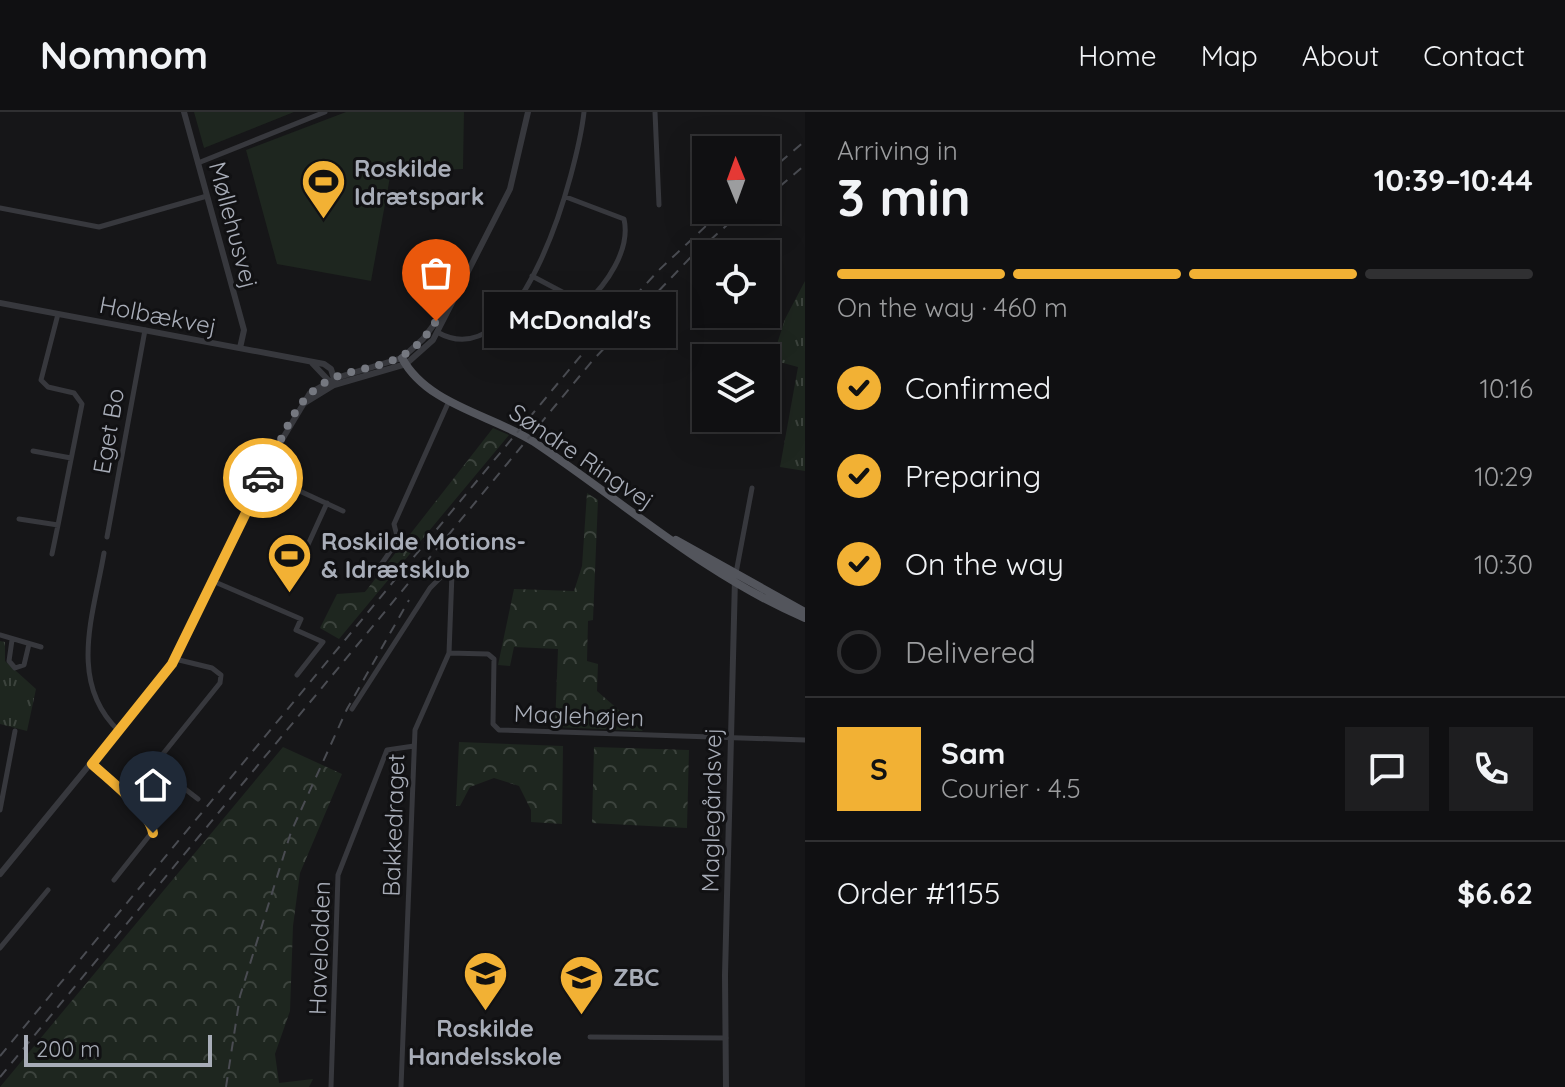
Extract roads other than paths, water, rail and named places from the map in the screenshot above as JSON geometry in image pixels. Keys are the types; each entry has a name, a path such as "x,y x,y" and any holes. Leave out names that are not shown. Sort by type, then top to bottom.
{"main road":[{"name":"Søndre Ringvej","path":"404,361 421,383 506,425 658,531 805,618"},
{"name":"Søndre Ringvej","path":"735,579 805,612"}],"street":[{"name":"Møllehusvej","path":"184,112 244,330 240,348"},
{"path":"198,163 325,112"},
{"path":"0,874 175,659 301,406 333,382 404,361 426,348 510,189 528,112"},
{"path":"437,332 458,339 485,333 506,316 532,276 566,197 584,112"},
{"path":"655,112 659,205"},
{"path":"0,208 99,227 207,196"},
{"path":"532,276 585,304 611,275 625,231 624,219 566,197"},
{"path":"404,361 451,302"},
{"name":"Holbækvej","path":"0,303 310,361 327,366 333,382"},
{"path":"52,554 82,404 74,393 48,387 41,380 58,314"},
{"name":"Eget Bo","path":"107,537 145,330"},
{"path":"378,569 398,540 394,524 450,400"},
{"path":"33,451 71,458"},
{"path":"265,475 343,511"},
{"path":"735,579 752,488"},
{"path":"306,549 327,503"},
{"path":"19,519 58,525"},
{"path":"104,553 86,666 95,698 119,731"},
{"name":"Bakkedraget","path":"352,709 430,588 443,575 452,573 449,653 443,672 418,718 414,746 401,1087"},
{"name":"Maglegårdsvej","path":"726,1087 735,579"},
{"path":"215,582 301,619 296,630 323,642 297,675"},
{"path":"0,635 41,647"},
{"path":"12,640 9,661 15,668 24,665 29,644"},
{"name":"Maglehøjen","path":"449,653 488,654 494,659 493,724 499,730 730,739"},
{"path":"175,659 212,668 221,675 220,683 154,765 198,799"},
{"path":"0,810 15,731"},
{"path":"730,739 805,740"},
{"name":"Havelodden","path":"331,1087 338,875 387,750 414,746"},
{"path":"92,764 127,795 153,831 114,880"},
{"path":"0,948 48,890"},
{"path":"590,1037 726,1038"}],"railway":[{"path":"780,162 805,141"},
{"path":"780,186 805,165"},
{"path":"0,1056 588,347 659,270 708,224"},
{"path":"0,1077 593,360 690,258 728,224"},
{"path":"226,1087 240,996 291,832 347,709 409,600"}],"place":[{"name":"Roskilde Idrætspark","path":"323,221"},
{"name":"McDonald's","path":"436,321"},
{"name":"Roskilde Motions- & Idrætsklub","path":"290,594"},
{"name":"Roskilde Handelsskole","path":"485,1013"},
{"name":"ZBC","path":"582,1016"}]}
